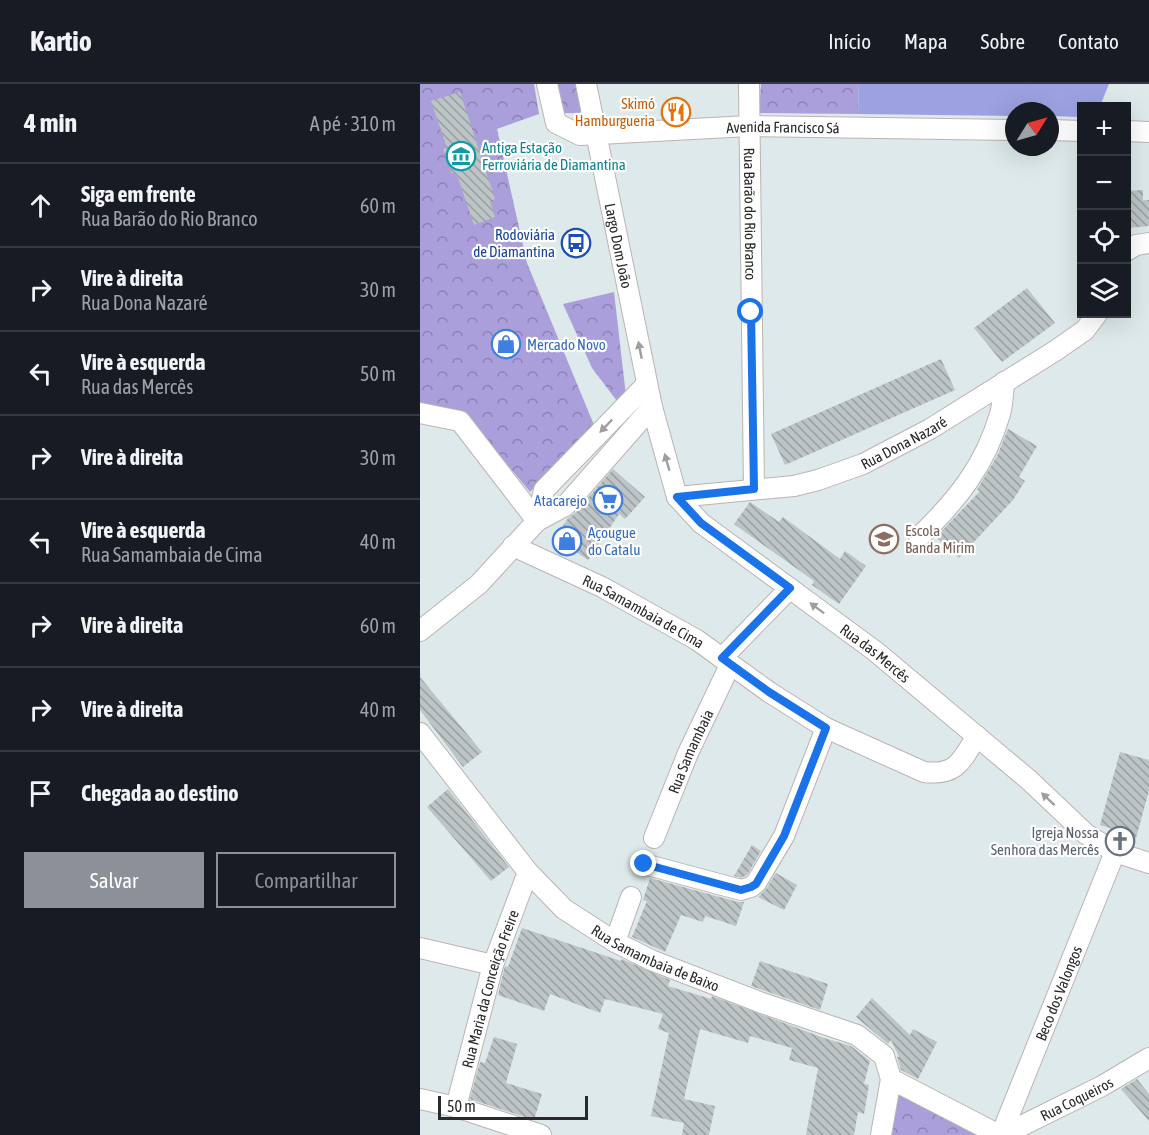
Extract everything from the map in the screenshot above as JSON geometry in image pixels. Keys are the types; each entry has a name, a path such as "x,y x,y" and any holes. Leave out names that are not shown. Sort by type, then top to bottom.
{"street":[{"name":"Avenida Francisco Sá","path":"548,84 556,123 580,135 749,126 1005,130"},
{"name":"Largo Dom João","path":"586,84 652,407"},
{"name":"Rua Barão do Rio Branco","path":"749,84 754,489"},
{"path":"1059,130 1077,131"},
{"path":"1131,131 1149,132"},
{"path":"1131,248 1149,243"},
{"name":"Rua Dona Nazaré","path":"677,497 794,486 863,464 912,439 1076,338 1094,318"},
{"path":"919,537 949,508 973,475 1001,413 1004,382"},
{"path":"537,521 544,490 647,384"},
{"path":"420,631 479,584 537,521 565,506 652,407"},
{"name":"Rua das Mercês","path":"652,407 677,497 701,523 875,651 1029,780 1086,834 1115,852 1149,863"},
{"path":"420,412 460,421 537,521"},
{"name":"Rua Samambaia de Cima","path":"513,546 602,587 697,640 726,662 826,728 924,772 940,774 951,770 962,759 977,736"},
{"name":"Rua Samambaia","path":"654,838 726,662 790,588"},
{"path":"644,864 741,890 756,884 784,836 826,728"},
{"name":"Rua Samambaia de Baixo","path":"420,733 528,872 564,909 615,942 651,960 762,1003 857,1035 884,1056 891,1079"},
{"name":"Beco dos Valongos","path":"1001,1135 1115,852"},
{"name":"Rua Maria da Conceição Freire","path":"456,1107 493,965 528,872"},
{"path":"615,942 631,897"},
{"path":"420,948 493,965"},
{"name":"Rua Coqueiros","path":"1001,1135 1102,1086 1149,1058"},
{"path":"881,1135 891,1079 1001,1135"},
{"path":"420,1099 456,1107 486,1126 541,1135"}],"green space":[{"path":"420,84 534,84 539,114 497,129 527,263 594,425 530,492 466,414 420,402"},
{"path":"556,84 580,84 585,108 579,113 562,113"},
{"path":"761,84 859,84 858,114 759,113"},
{"path":"614,292 626,396 617,401 592,368 563,304"},
{"path":"898,1091 978,1135 891,1135"}],"shaded area":[{"path":"859,84 1109,84 1102,102 1077,102 1077,117 1059,116 1059,102 1005,102 1005,116 858,114"}],"building":[{"name":"Antiga Estação Ferroviária de Diamantina","path":"460,92 495,199 490,201 495,217 474,225 456,172 452,174 443,149 447,148 431,101"},
{"path":"1143,190 1143,200 1149,200 1149,226 1131,228 1131,191"},
{"path":"1027,288 1055,323 1002,362 974,328"},
{"path":"941,359 955,390 785,465 771,434"},
{"path":"1008,429 1037,446 1019,477 1025,481 1013,500 959,558 936,537 980,491 977,490 997,456"},
{"path":"613,469 645,497 625,519 619,514 588,560 555,538 568,518"},
{"path":"750,502 779,522 783,517 840,559 845,551 866,566 839,604 812,585 814,581 734,524"},
{"path":"420,677 482,752 463,767 420,710"},
{"path":"1120,752 1149,760 1149,791 1136,838 1113,832 1113,829 1100,825"},
{"path":"448,789 509,867 491,881 427,807"},
{"path":"752,845 761,851 747,875 741,878 734,876"},
{"path":"776,873 797,885 784,910 758,897"},
{"path":"650,878 744,902 736,926 705,916 703,922 681,915 665,952 632,937 647,901 643,900"},
{"path":"522,928 621,961 622,959 670,980 668,986 711,999 712,996 851,1046 870,1061 864,1084 869,1085 864,1114 858,1112 854,1135 806,1135 818,1068 789,1060 792,1048 750,1036 748,1043 700,1029 684,1099 715,1106 709,1135 682,1135 684,1123 651,1116 669,1033 658,1029 663,1014 605,999 600,1013 550,994 544,1011 498,995 505,966 508,967"},
{"path":"760,961 828,984 820,1010 751,986"},
{"path":"872,998 910,1035 913,1029 937,1042 918,1079 901,1070 897,1057 899,1057 891,1040 888,1044 856,1017"},
{"path":"494,1037 517,1044 506,1083 542,1094 534,1120 470,1099 480,1062 485,1063"},
{"path":"1137,1079 1149,1094 1149,1121 1121,1089"}],"place":[{"name":"Skimó Hamburgueria","path":"676,112"},
{"name":"Antiga Estação Ferroviária de Diamantina","path":"461,156"},
{"name":"Rodoviária de Diamantina","path":"576,243"},
{"name":"Mercado Novo","path":"506,344"},
{"name":"Atacarejo","path":"608,500"},
{"name":"Escola Banda Mirim","path":"884,539"},
{"name":"Açougue do Catalu","path":"567,541"},
{"name":"Igreja Nossa Senhora das Mercês","path":"1120,841"}],"route":[{"path":"644,864 741,890 756,884 784,836 826,728 769,692 722,658 790,588 701,523 677,497 754,489 751,312"}]}
